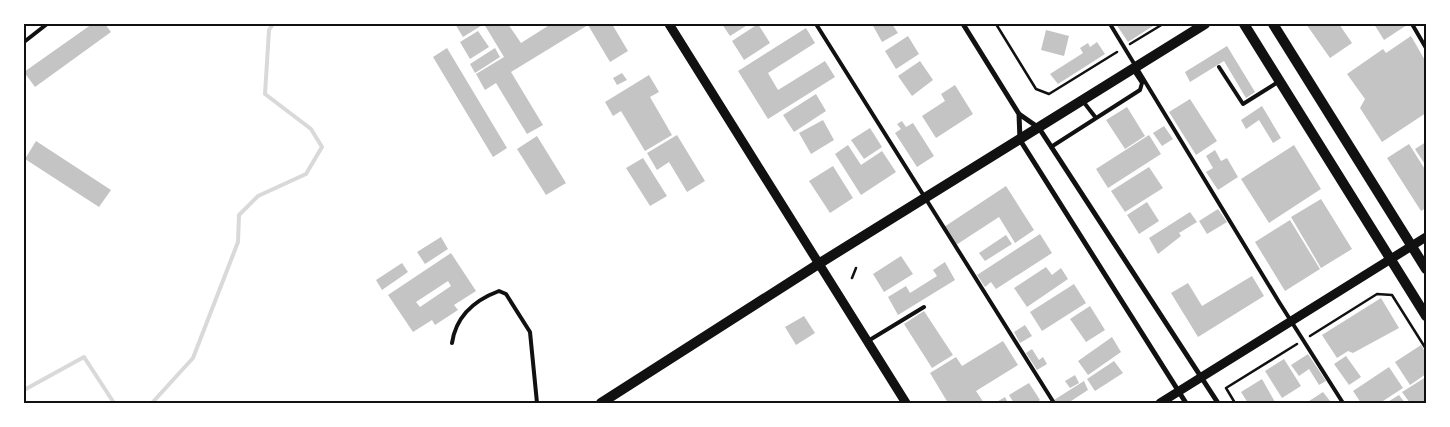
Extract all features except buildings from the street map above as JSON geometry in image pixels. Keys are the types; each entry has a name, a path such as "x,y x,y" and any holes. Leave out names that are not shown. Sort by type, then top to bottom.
{"main road":[{"path":"601,403 820,263 926,199 1205,24"},
{"path":"1244,24 1426,316"},
{"path":"1273,24 1426,269"}],"street":[{"path":"669,24 906,403"},
{"path":"962,24 1018,114 1039,128 1218,403"},
{"path":"1018,114 1020,140 1186,403"},
{"path":"1160,403 1426,236"}],"lane":[{"path":"24,42 47,24"},
{"path":"816,24 1054,403"},
{"path":"1051,147 1140,90 1142,83 1135,67 1110,24"},
{"path":"1412,24 1426,48"},
{"path":"1135,67 1291,322 1343,403"},
{"path":"1219,67 1243,104 1280,81"},
{"path":"1082,100 1096,118"},
{"path":"452,343 454,329 461,316 492,294 499,291 506,294 530,332 537,403"},
{"path":"868,341 924,307"}],"path":[{"path":"996,24 1036,89 1048,94 1163,24"},
{"path":"852,278 856,268"},
{"path":"1235,403 1226,388 1377,294 1392,295 1426,349"}],"waterway":[{"path":"152,403 193,358 238,242 239,215 258,196 306,174 322,147 311,129 265,94 269,30 273,24"},
{"path":"24,390 84,357 114,403"}]}
